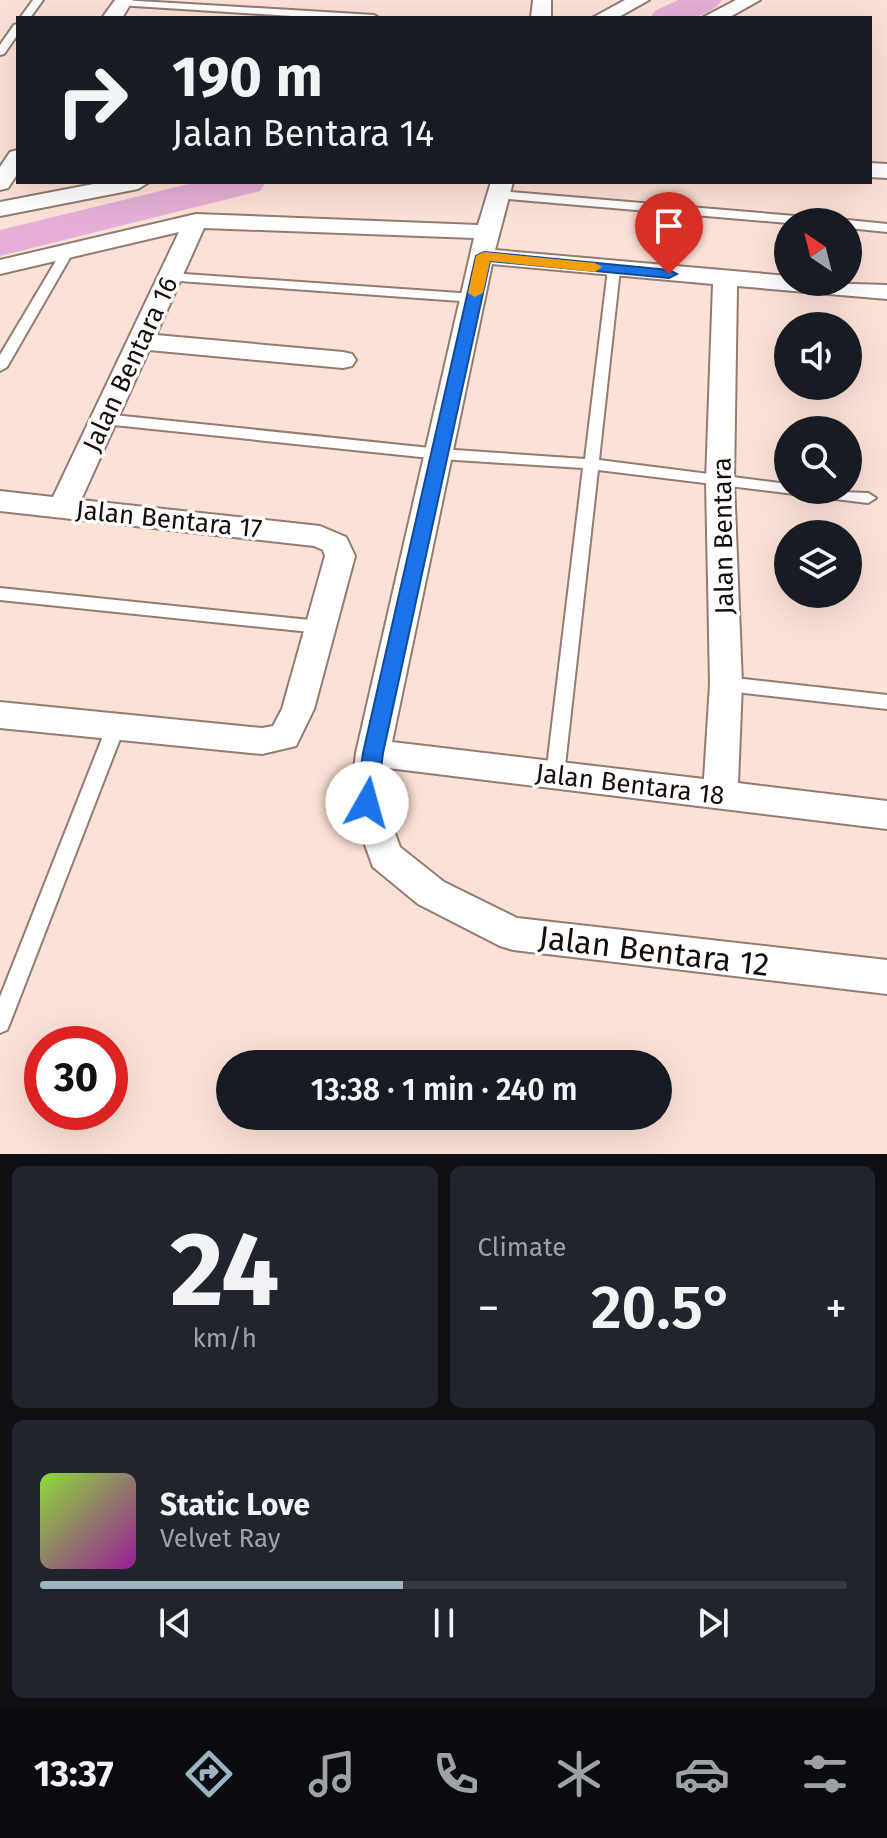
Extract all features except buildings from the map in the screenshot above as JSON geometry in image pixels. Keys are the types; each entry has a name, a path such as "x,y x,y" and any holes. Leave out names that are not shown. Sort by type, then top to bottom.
{"street":[{"path":"606,16 640,0"},
{"path":"719,16 762,3"},
{"path":"0,183 16,160"},
{"path":"0,209 125,184"},
{"name":"Jalan Bentara 12","path":"501,188 485,244 373,753 367,803 386,856 431,893 513,934 887,977"},
{"path":"0,267 196,221 485,244 614,269 887,292"},
{"name":"Jalan Bentara 16","path":"63,507 196,221"},
{"name":"Jalan Bentara","path":"720,794 726,684 720,481 725,279"},
{"path":"140,341 343,360"},
{"name":"Jalan Bentara 17","path":"0,501 320,536 336,544 340,556 320,627"},
{"path":"0,715 262,741 284,737 298,709 320,627"},
{"name":"Jalan Bentara 18","path":"373,753 887,815"}],"lane":[{"path":"120,7 328,16"},
{"path":"0,52 9,39"},
{"path":"501,188 774,217"},
{"path":"862,225 887,228"},
{"path":"0,367 69,249"},
{"path":"555,775 614,269"},
{"path":"170,277 474,298"},
{"path":"104,419 440,454 592,464 774,487"},
{"path":"862,497 868,498"},
{"path":"0,594 320,627"},
{"path":"726,684 887,702"},
{"path":"0,1023 116,726"}],"waterway":[{"path":"671,16 705,0"},
{"path":"0,243 238,184"}],"slow traffic":[{"path":"475,293 484,256 595,267"}],"route":[{"path":"367,803 373,753 484,256 669,274"}]}
